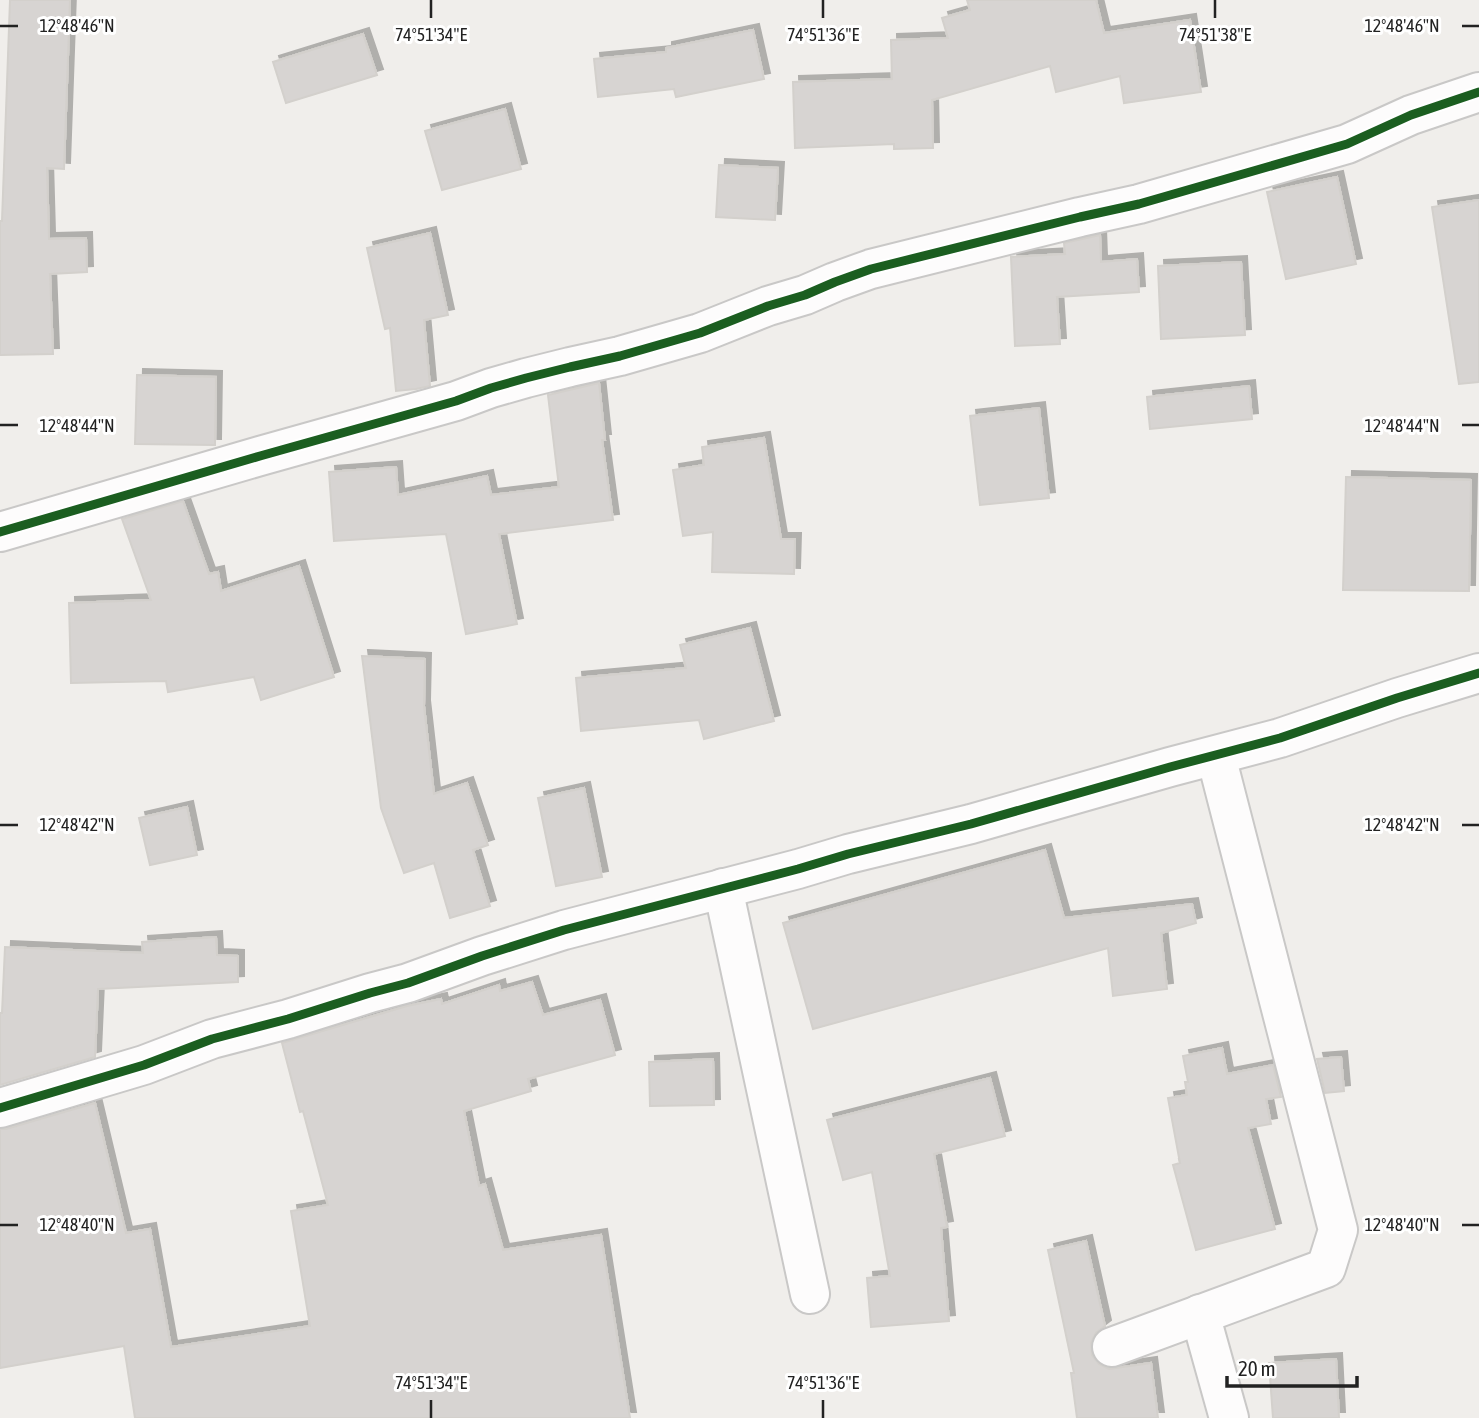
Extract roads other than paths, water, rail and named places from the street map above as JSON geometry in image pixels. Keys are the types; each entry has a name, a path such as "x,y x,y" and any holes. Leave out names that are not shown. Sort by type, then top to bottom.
{"street":[{"path":"0,532 456,401 491,388 700,334 768,306 871,270 1139,204 1347,144 1411,116 1479,92"},
{"path":"0,1108 144,1065 212,1039 408,983 564,930 971,824 1216,756 1479,673"},
{"path":"1112,1347 1326,1268 1338,1230 1216,756"},
{"path":"723,888 810,1293"},
{"path":"1200,1314 1229,1418"}]}
